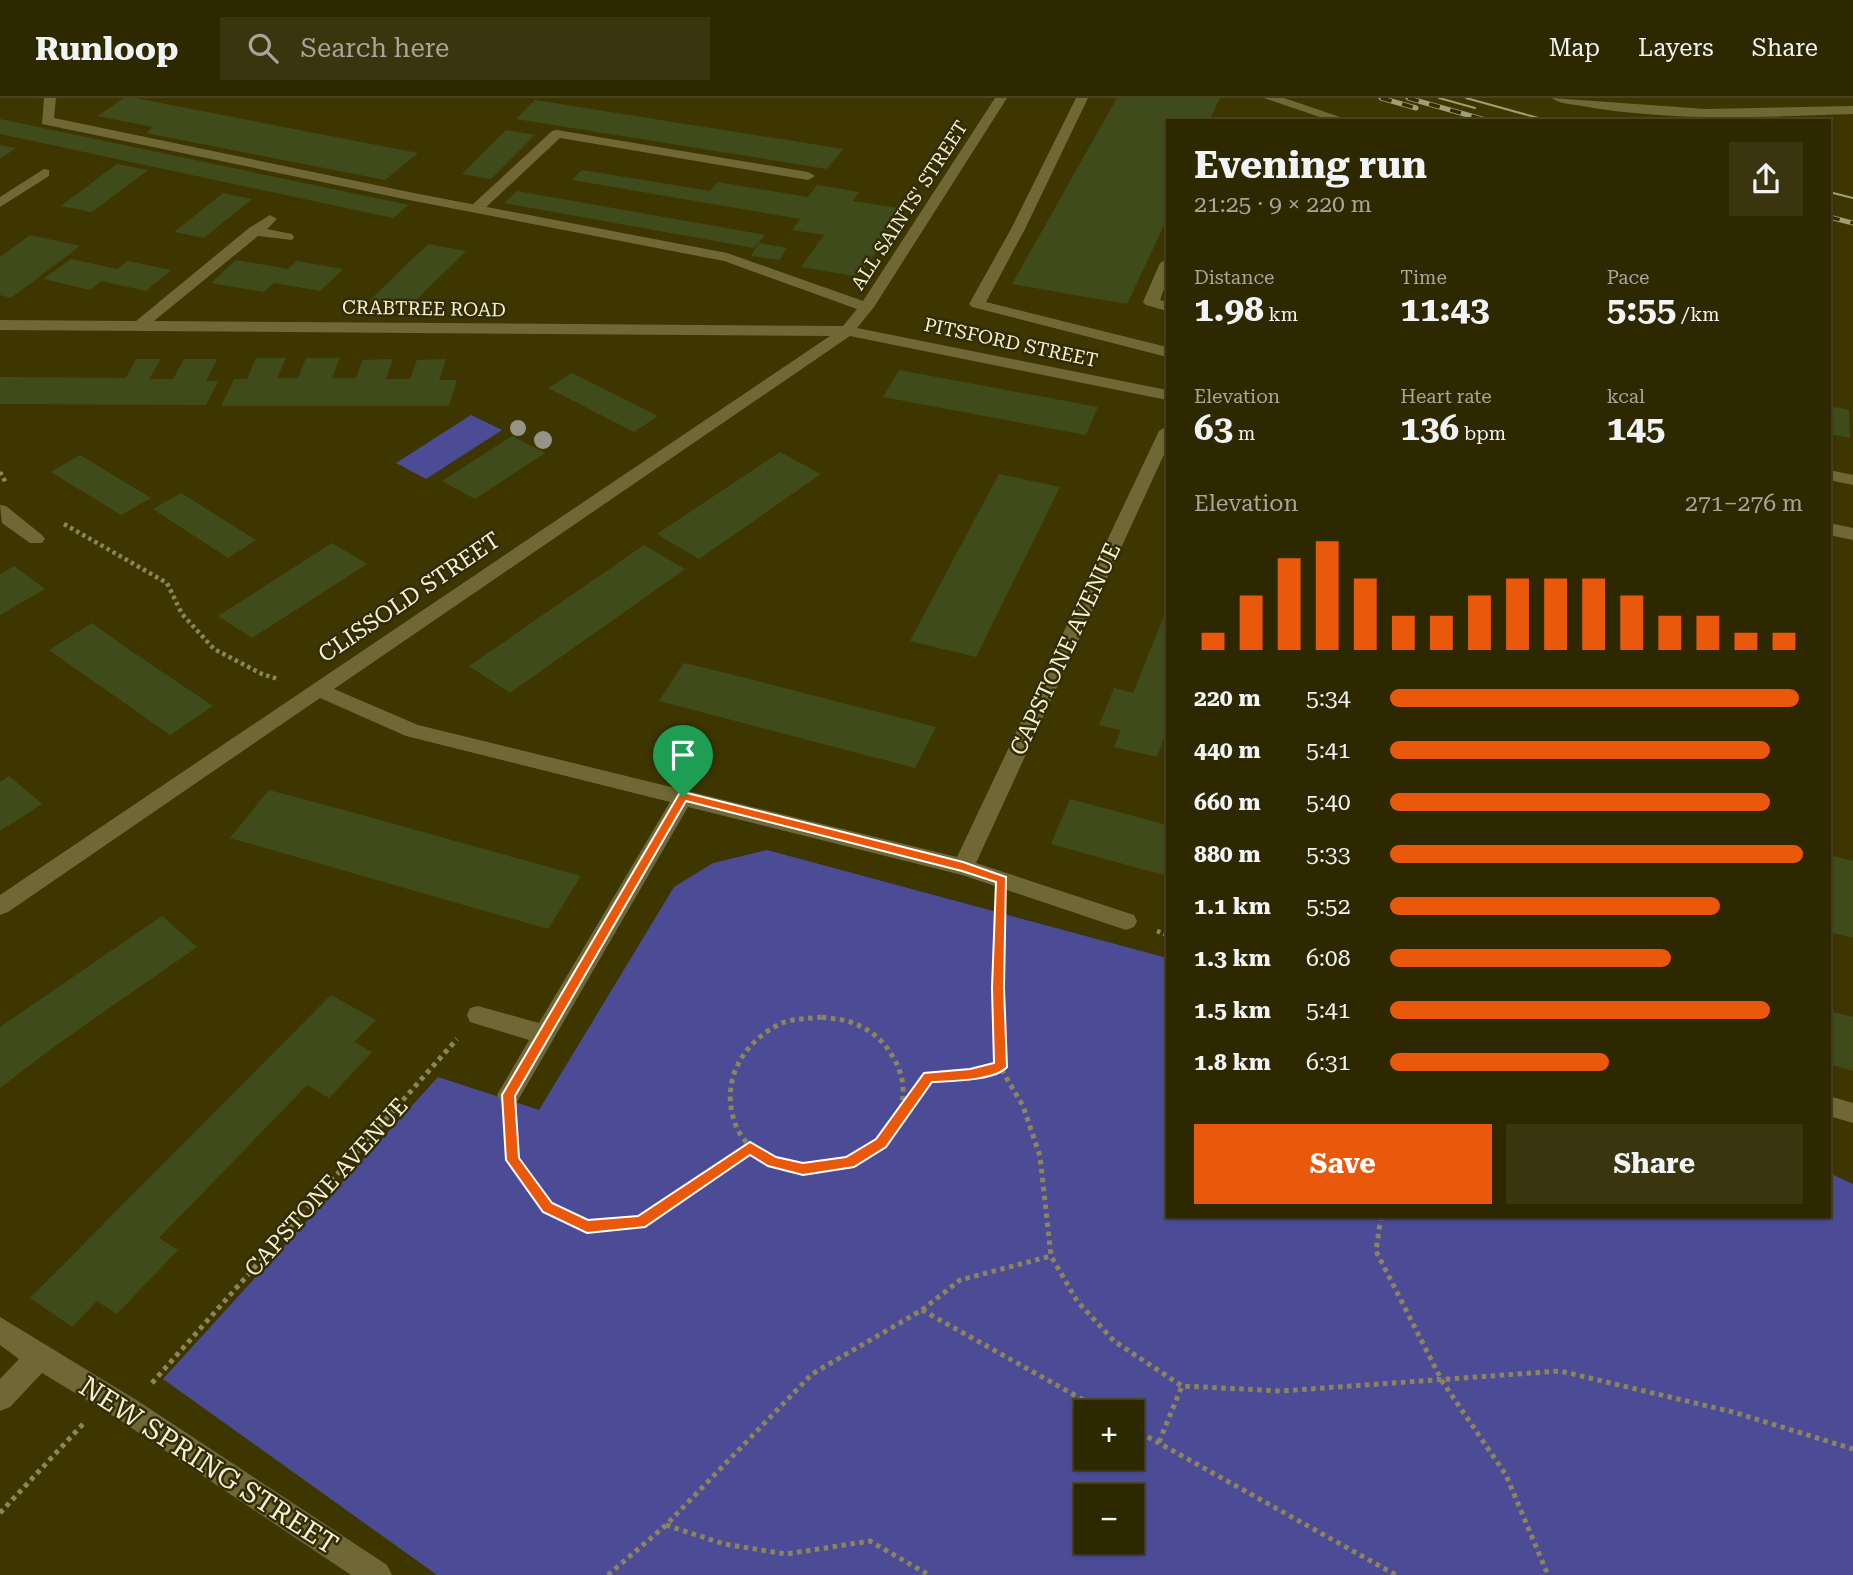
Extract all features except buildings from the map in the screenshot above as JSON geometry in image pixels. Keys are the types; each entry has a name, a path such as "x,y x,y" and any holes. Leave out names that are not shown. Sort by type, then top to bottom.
{"street":[{"path":"50,98 47,121 414,197 727,257 866,307"},
{"name":"ALL SAINTS' STREET","path":"847,331 866,307 1001,98"},
{"path":"1082,98 1041,184 977,304 1166,352"},
{"path":"1270,98 1339,119"},
{"path":"1558,98 1592,105 1687,114 1853,110"},
{"path":"1285,119 1290,104"},
{"path":"1779,113 1819,119"},
{"path":"1831,121 1853,124"},
{"path":"476,209 557,134 808,176"},
{"path":"0,203 44,173"},
{"path":"142,324 270,219"},
{"path":"254,231 287,237"},
{"path":"1166,265 1151,302 1166,306"},
{"name":"CRABTREE ROAD","path":"0,325 847,331"},
{"name":"PITSFORD STREET","path":"847,331 1166,395"},
{"name":"CLISSOLD STREET","path":"0,906 847,331"},
{"name":"CAPSTONE AVENUE","path":"963,867 1166,433"},
{"path":"1831,475 1853,480"},
{"path":"3,518 36,539"},
{"path":"1831,529 1853,534"},
{"path":"317,689 413,731 963,867 1126,920"},
{"path":"509,1095 683,797"},
{"path":"478,1015 543,1034"},
{"path":"1831,1106 1853,1112"},
{"name":"NEW SPRING STREET","path":"0,1330 39,1357 118,1404 377,1575"},
{"path":"0,1398 39,1357"}],"path":[{"path":"0,471 6,484 14,492"},
{"path":"54,519 99,542 167,583 182,614 214,649 262,674 317,689"},
{"path":"1002,880 998,988 1000,1067 1023,1106 1040,1156 1051,1256 1077,1301 1114,1341 1182,1386 1282,1391 1560,1371 1733,1412 1853,1449"},
{"name":"CAPSTONE AVENUE","path":"0,1513 118,1404 478,1015"},
{"path":"902,1111 904,1077 885,1041 855,1023 822,1017 781,1024 744,1049 727,1088 731,1120 750,1147 772,1162 803,1169 849,1162 881,1143 929,1077 970,1074 1000,1067"},
{"path":"509,1095 512,1160 548,1208 587,1227 640,1222 750,1147"},
{"path":"1381,1218 1376,1251 1441,1381 1506,1475 1548,1575"},
{"path":"607,1575 666,1525 812,1374 922,1310 960,1280 1051,1256"},
{"path":"922,1310 1083,1400"},
{"path":"1159,1443 1182,1386"},
{"path":"1144,1435 1396,1575"},
{"path":"666,1525 724,1544 786,1554 870,1541 929,1575"}],"shaded area":[{"path":"471,415 502,430 426,479 396,463"},
{"path":"767,850 1166,958 1166,1218 1831,1218 1831,1174 1853,1184 1853,1575 437,1575 163,1379 438,1077 539,1110 674,887 713,863"}],"tram line":[{"path":"1439,98 1475,108"},
{"path":"1466,98 1542,119"},
{"path":"1831,192 1853,198"}],"railway":[{"path":"1381,98 1416,108"},
{"path":"1408,98 1482,119"},
{"path":"1831,218 1853,223"}],"route":[{"path":"683,797 963,867 1002,880 998,988 1000,1067 970,1074 929,1077 881,1143 849,1162 803,1169 772,1162 750,1147 640,1222 587,1227 548,1208 512,1160 509,1095 683,797"}]}
